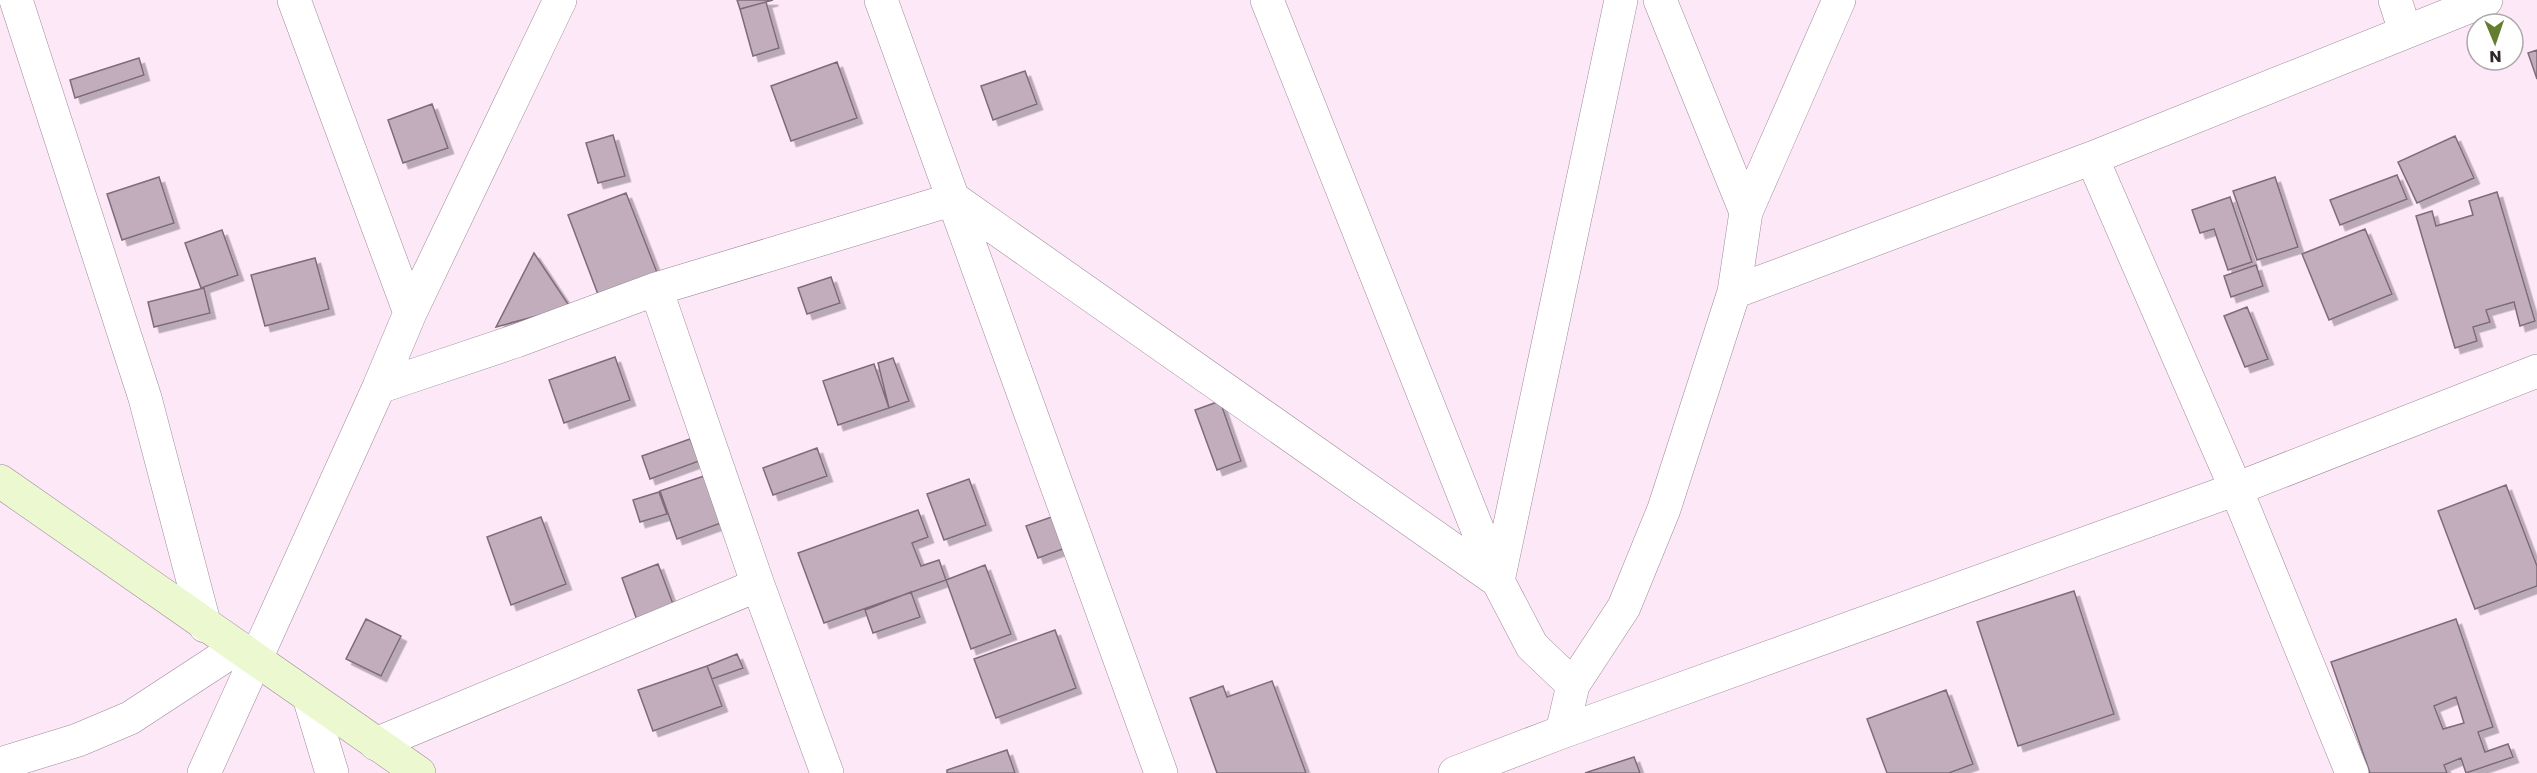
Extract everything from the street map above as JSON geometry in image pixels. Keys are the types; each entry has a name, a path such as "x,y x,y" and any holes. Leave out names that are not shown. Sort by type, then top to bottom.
{"main road":[{"path":"0,481 419,773"}],"street":[{"path":"15,0 145,398 205,626"},
{"path":"294,0 410,313"},
{"path":"204,773 246,654 379,387 410,313 560,0"},
{"path":"881,0 1161,773"},
{"path":"1267,0 1498,581 1532,646 1573,685"},
{"path":"1498,581 1621,0"},
{"path":"1660,0 1746,212"},
{"path":"1562,732 1573,685 1624,607 1664,509 1734,292 1746,212 1839,0"},
{"path":"2395,0 2405,31"},
{"path":"1734,292 2092,158 2486,0"},
{"path":"2092,158 2236,489 2352,773"},
{"path":"379,387 516,341 656,289 954,199"},
{"path":"954,199 1498,581"},
{"path":"656,289 758,585 827,773"},
{"path":"1458,773 1562,732 2236,489 2537,371"},
{"path":"376,744 758,585"},
{"path":"0,764 78,740 130,718 246,654"},
{"path":"309,697 332,773"}],"building":[{"path":"737,0 773,0 740,9"},
{"path":"766,2 779,48 753,56 740,9"},
{"path":"2537,50 2537,79 2528,53"},
{"path":"139,58 144,75 75,98 70,80"},
{"path":"837,62 857,118 791,141 771,86"},
{"path":"1025,71 1037,104 993,120 981,86"},
{"path":"432,104 448,148 403,163 388,120"},
{"path":"613,135 625,176 598,183 586,143"},
{"path":"2455,136 2474,178 2417,203 2398,162"},
{"path":"2397,175 2407,199 2340,225 2330,200"},
{"path":"159,177 174,223 122,240 107,194"},
{"path":"2275,177 2298,247 2257,260 2233,191"},
{"path":"2497,192 2535,321 2520,326 2514,302 2486,310 2490,322 2473,327 2477,341 2455,348 2416,216 2432,211 2436,226 2473,215 2469,201"},
{"path":"626,193 658,275 599,297 568,215"},
{"path":"2230,197 2252,262 2228,270 2214,229 2200,233 2192,210"},
{"path":"2365,229 2392,294 2329,320 2302,254"},
{"path":"222,230 238,275 201,288 185,243"},
{"path":"534,253 570,307 496,327"},
{"path":"315,258 329,309 265,326 251,275"},
{"path":"2256,265 2263,286 2231,297 2224,276"},
{"path":"831,277 840,303 807,314 798,288"},
{"path":"204,288 210,313 154,327 148,302"},
{"path":"2247,307 2268,359 2245,367 2224,316"},
{"path":"615,357 630,400 564,423 549,380"},
{"path":"893,358 909,401 889,408 878,363"},
{"path":"874,364 889,408 838,425 823,381"},
{"path":"1220,401 1241,461 1217,470 1195,410"},
{"path":"690,439 699,461 650,479 642,456"},
{"path":"817,448 827,476 773,495 763,468"},
{"path":"704,476 721,523 677,539 660,491"},
{"path":"969,479 986,525 944,540 927,494"},
{"path":"2506,485 2537,566 2537,586 2475,609 2438,511"},
{"path":"659,492 667,514 640,522 633,500"},
{"path":"918,510 928,537 912,543 921,566 939,560 946,580 824,623 798,553"},
{"path":"1060,514 1071,546 1038,558 1026,526"},
{"path":"541,517 566,584 511,605 487,537"},
{"path":"658,564 676,612 639,626 622,578"},
{"path":"985,565 1011,634 971,649 946,580"},
{"path":"2074,591 2114,714 2018,746 1977,622"},
{"path":"911,592 920,617 873,633 865,610"},
{"path":"366,619 401,636 381,676 346,659"},
{"path":"2456,619 2493,727 2478,732 2485,752 2508,744 2513,757 2466,773 2461,758 2444,765 2447,773 2370,773 2331,662","holes":["2456,697 2464,723 2443,729 2434,706"]},
{"path":"1055,630 1076,688 996,718 974,659"},
{"path":"737,654 743,668 712,679 707,666"},
{"path":"707,666 722,706 653,731 638,690"},
{"path":"1272,681 1306,773 1217,773 1190,698 1223,686 1227,697"},
{"path":"1946,690 1973,764 1949,773 1887,773 1867,719"},
{"path":"1007,750 1015,773 947,773 947,770"},
{"path":"1634,757 1640,773 1585,773"}]}
